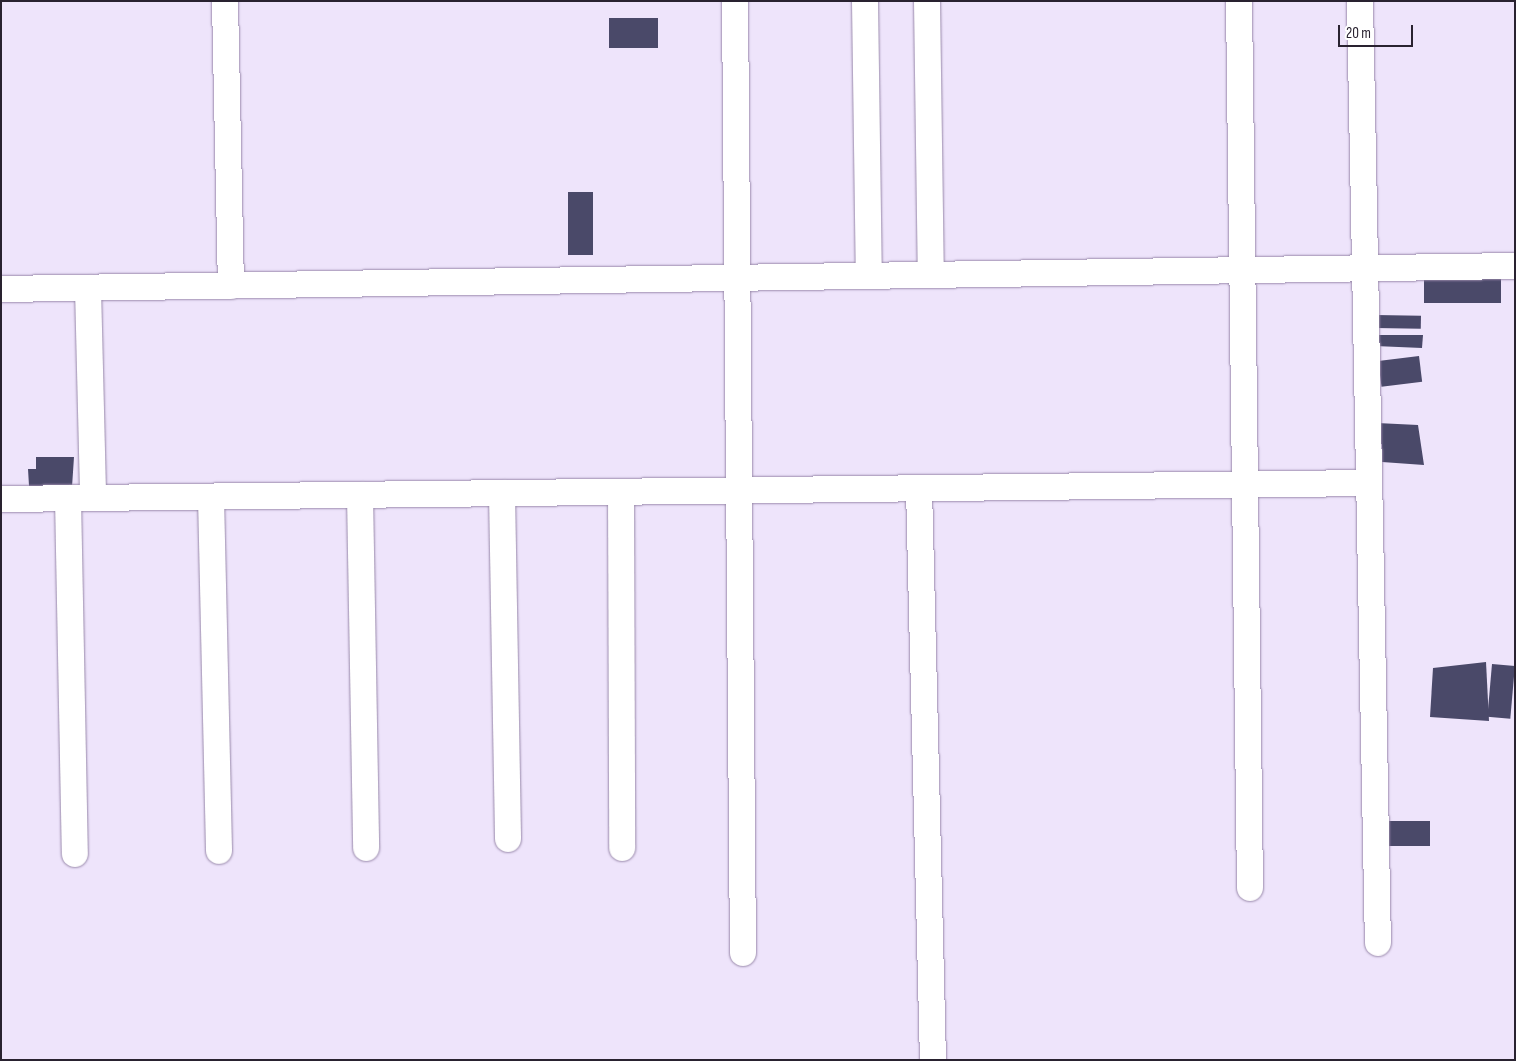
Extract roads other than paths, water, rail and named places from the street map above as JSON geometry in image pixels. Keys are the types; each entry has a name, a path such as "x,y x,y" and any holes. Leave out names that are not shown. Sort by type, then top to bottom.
{"street":[{"path":"225,1 231,286"},
{"path":"735,1 743,953"},
{"path":"865,1 869,276"},
{"path":"927,1 931,275"},
{"path":"1239,1 1250,888"},
{"path":"1360,1 1378,943"},
{"path":"1,289 1515,266"},
{"path":"75,854 80,498 88,288"},
{"path":"1,499 1369,483"},
{"path":"919,488 933,1060"},
{"path":"621,492 622,848"},
{"path":"502,493 508,839"},
{"path":"360,495 366,848"},
{"path":"211,497 219,851"}]}
